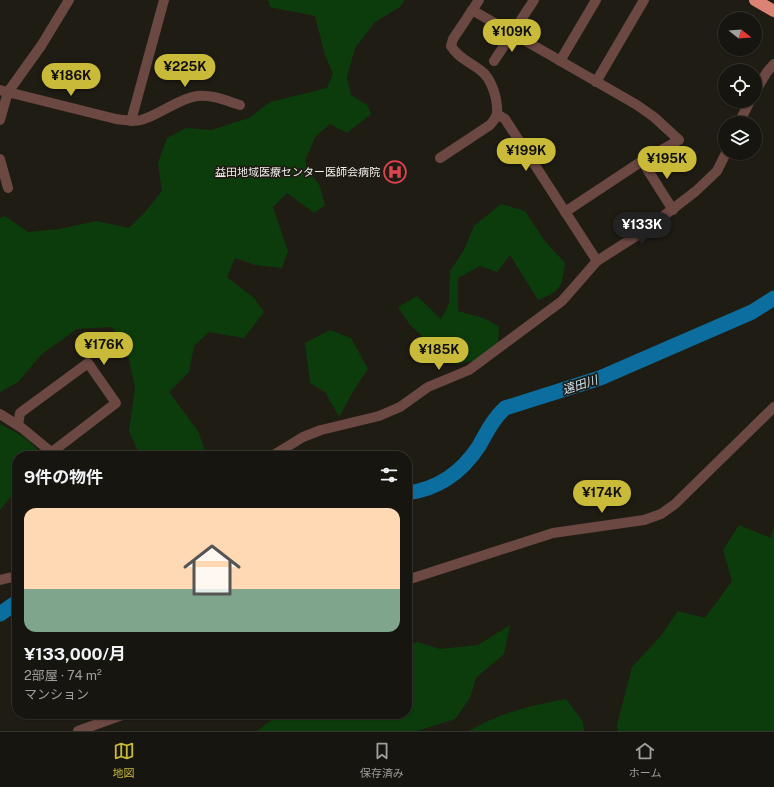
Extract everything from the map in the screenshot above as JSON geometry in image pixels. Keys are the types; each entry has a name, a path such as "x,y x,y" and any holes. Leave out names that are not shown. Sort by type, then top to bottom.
{"highway":[{"path":"755,0 774,11"}],"street":[{"path":"0,120 4,91 41,46 69,0"},
{"path":"132,121 164,0"},
{"path":"440,158 490,125 497,114 498,106 489,80 482,71 455,54 451,46 453,39 479,0"},
{"path":"494,61 534,0"},
{"path":"560,61 596,0"},
{"path":"596,82 644,0"},
{"path":"472,10 637,105 654,117 679,140 642,160 565,212"},
{"path":"762,80 774,64"},
{"path":"4,91 116,119 132,121 141,120 182,101 198,96 208,96 240,105"},
{"path":"497,114 505,119 598,261"},
{"path":"0,159 8,188"},
{"path":"642,160 673,210"},
{"path":"280,451 303,437 321,430 379,416 400,407 428,386 469,370 562,301 598,261 644,231 696,191 717,171 722,160"},
{"path":"18,425 20,413 88,363 116,402 58,451"},
{"path":"412,578 553,533 644,520 661,514 675,504 774,407"},
{"path":"0,414 18,425 50,451"},
{"path":"0,580 12,577"},
{"path":"78,731 111,719"}],"green space":[{"path":"268,0 405,0 400,7 375,22 355,48 347,77 351,95 367,105 371,114 347,133 330,124 315,137 305,161 310,174 319,184 325,205 314,213 287,193 273,207 288,251 282,268 255,265 235,258 227,277 254,298 264,312 244,338 209,332 194,346 189,372 169,392 198,431 205,451 138,451 129,431 135,387 127,352 112,327 77,329 42,354 18,382 0,392 0,218 5,216 28,232 59,229 97,221 129,228 145,212 162,191 158,163 167,138 186,128 211,130 249,118 270,102 327,88 333,74 325,55 315,16 270,7"},
{"path":"501,204 525,211 544,240 565,263 563,278 556,291 538,300 510,255 497,272 480,266 458,278 458,311 486,319 499,327 498,346 473,361 455,364 410,325 398,307 417,296 441,319 449,304 450,271 464,250 474,226"},
{"path":"330,330 351,338 368,369 355,388 339,417 325,392 310,383 305,343"},
{"path":"0,424 18,433 29,441 38,451 12,451 12,495 0,510"},
{"path":"739,525 771,538 774,526 774,731 618,731 617,725 632,667 660,637 678,611 705,618 732,581 723,550"},
{"path":"510,625 504,654 476,678 470,698 455,719 417,731 257,731 273,719 412,719 412,644 418,642 440,649 478,645"},
{"path":"566,699 583,722 584,731 469,731 492,719 516,710"}],"waterway":[{"name":"遠田川","path":"412,492 429,488 449,478 465,464 479,446 494,421 505,408 600,378 752,312 774,298"},
{"name":"遠田川","path":"0,614 12,606"}],"place":[{"name":"益田地域医療センター医師会病院","path":"395,172"}]}
